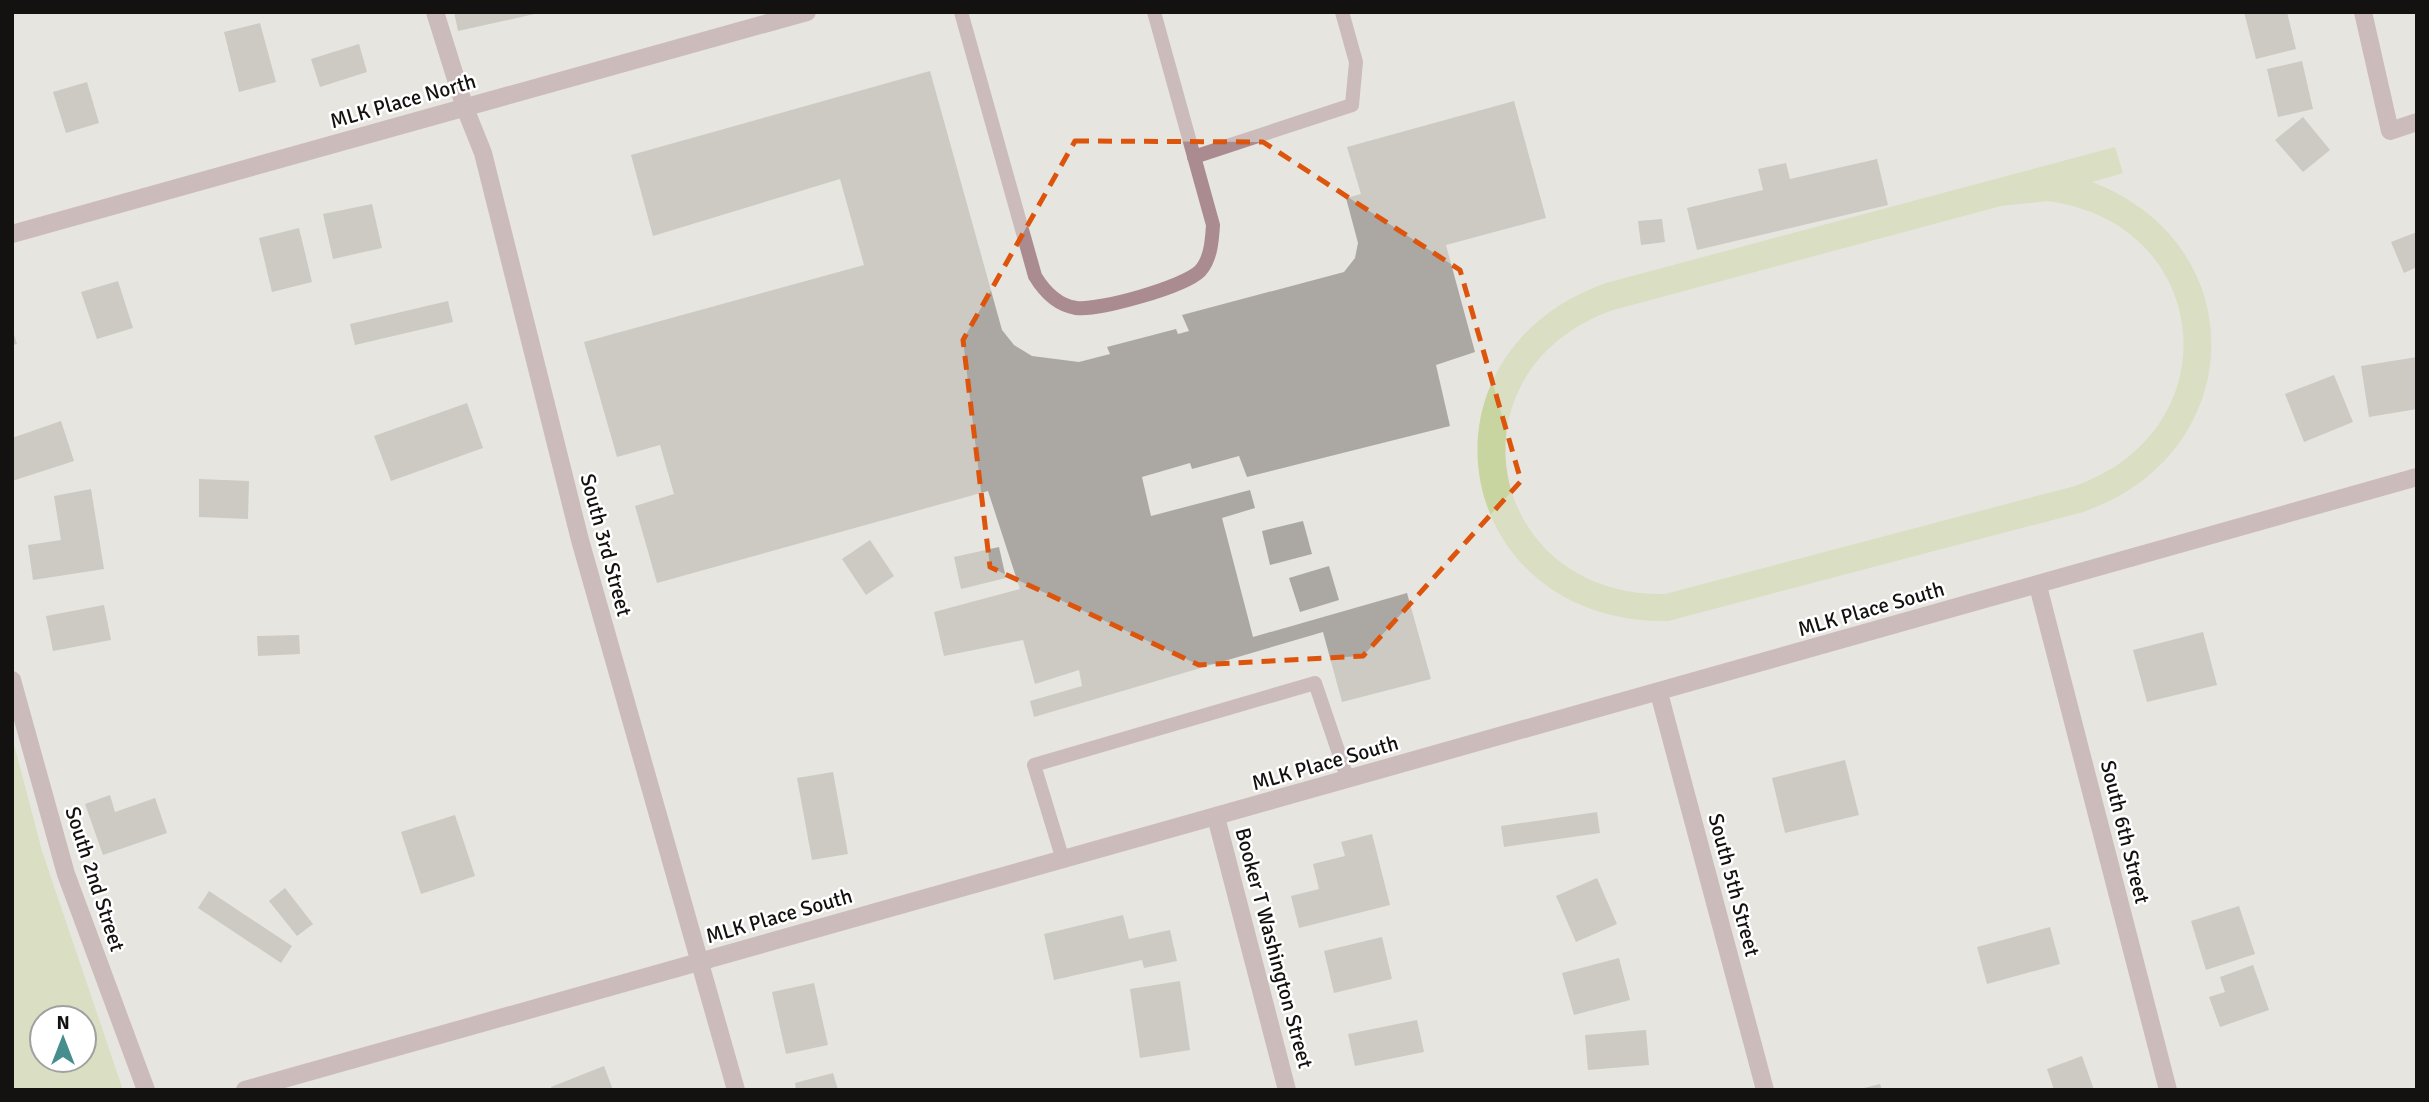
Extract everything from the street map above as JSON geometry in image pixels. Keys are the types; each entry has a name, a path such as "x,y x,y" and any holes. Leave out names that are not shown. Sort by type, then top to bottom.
{"street":[{"name":"South 3rd Street","path":"435,12 465,108 483,153 580,540 736,1090"},
{"name":"MLK Place North","path":"12,234 807,12"},
{"path":"2363,12 2390,131 2417,122"},
{"name":"MLK Place South","path":"244,1090 2417,477"},
{"name":"South 6th Street","path":"2038,586 2168,1090"},
{"name":"South 2nd Street","path":"12,680 66,874 146,1090"},
{"name":"South 5th Street","path":"1659,693 1765,1090"},
{"name":"Booker T Washington Street","path":"1216,817 1287,1090"}],"lane":[{"path":"961,12 1035,276 1044,291 1057,301 1075,308 1095,308 1184,281 1200,270 1210,251 1213,225 1154,12"},
{"path":"1194,157 1352,105 1356,62 1342,12"},
{"path":"1063,860 1034,765 1315,683 1348,780"}],"highlighted area":[{"path":"1075,141 1263,142 1460,270 1521,481 1363,656 1199,665 990,567 963,340"}],"green space":[{"path":"2115,147 2123,173 2092,182 2146,212 2183,252 2205,299 2211,350 2202,400 2177,446 2138,484 2083,512 1668,621 1595,611 1539,580 1500,535 1480,481 1480,423 1500,367 1542,318 1606,283","holes":["2047,201 2102,217 2144,247 2171,286 2183,330 2180,377 2161,421 2126,459 2075,486 1665,594 1604,585 1557,559 1525,521 1508,476 1507,427 1524,380 1559,340 1613,310 2001,206"]},
{"path":"12,737 42,851 94,1004 28,1004 28,1074 98,1074 98,1016 123,1090 12,1090"}],"building":[{"path":"454,12 539,12 539,13 458,31"},
{"path":"2244,12 2287,12 2296,49 2256,59"},
{"path":"260,23 276,82 239,92 224,32"},
{"path":"359,44 367,72 320,87 311,59"},
{"path":"2302,61 2313,109 2278,117 2267,69"},
{"path":"930,71 1002,330 1014,345 1032,356 1079,362 1110,354 1107,347 1176,329 1178,334 1189,331 1182,315 1344,272 1355,258 1358,243 1346,198 1361,194 1347,147 1514,101 1546,218 1446,245 1475,352 1436,365 1450,426 1247,477 1239,456 1192,469 1190,463 1142,477 1151,516 1250,490 1255,508 1222,518 1253,637 1407,593 1431,679 1342,702 1323,632 1034,717 1030,701 1082,686 1079,670 1035,684 1023,640 944,656 934,612 1020,589 988,491 657,583 635,506 674,494 660,445 617,457 584,342 864,265 840,179 653,236 631,155"},
{"path":"87,82 99,123 66,133 53,92"},
{"path":"2303,117 2330,150 2303,172 2275,140"},
{"path":"1877,159 1888,205 1697,250 1687,208 1763,190 1758,169 1786,163 1790,179"},
{"path":"372,204 382,248 333,259 323,214"},
{"path":"1662,219 1665,242 1641,245 1638,221"},
{"path":"299,228 312,282 272,292 259,238"},
{"path":"2417,232 2417,267 2404,273 2391,242"},
{"path":"118,281 133,328 97,339 81,292"},
{"path":"448,301 453,322 355,345 350,324"},
{"path":"12,328 17,344 12,345"},
{"path":"2417,357 2417,409 2369,417 2361,366"},
{"path":"2334,375 2353,422 2304,442 2285,394"},
{"path":"467,403 483,448 391,481 374,436"},
{"path":"61,421 74,461 12,481 12,438"},
{"path":"199,479 249,481 248,519 199,517"},
{"path":"91,489 104,569 33,580 28,545 61,540 54,496"},
{"path":"1303,521 1312,554 1270,565 1262,531"},
{"path":"870,540 894,576 866,595 842,559"},
{"path":"999,547 1006,578 961,589 954,557"},
{"path":"1329,566 1339,600 1300,612 1289,578"},
{"path":"104,605 111,640 53,651 46,616"},
{"path":"2203,632 2217,685 2147,702 2133,650"},
{"path":"299,635 300,654 258,656 257,636"},
{"path":"1845,760 1859,815 1785,833 1772,778"},
{"path":"833,772 848,854 812,860 797,778"},
{"path":"110,795 115,812 155,798 167,833 103,855 85,804"},
{"path":"1597,812 1600,833 1504,847 1501,826"},
{"path":"455,815 475,876 421,894 401,832"},
{"path":"1372,834 1390,905 1299,928 1291,896 1319,889 1313,864 1345,856 1341,842"},
{"path":"1597,878 1617,924 1576,942 1556,896"},
{"path":"285,888 313,924 297,936 269,901"},
{"path":"209,891 292,946 281,963 198,908"},
{"path":"2239,906 2255,954 2206,970 2191,921"},
{"path":"1123,915 1129,939 1170,930 1177,961 1144,968 1142,960 1054,980 1044,934"},
{"path":"2050,927 2060,964 1987,984 1977,947"},
{"path":"1382,937 1392,979 1334,993 1324,951"},
{"path":"1619,958 1630,1000 1574,1015 1562,973"},
{"path":"2253,965 2269,1010 2220,1027 2209,997 2225,992 2220,977"},
{"path":"1180,981 1190,1050 1140,1058 1130,989"},
{"path":"814,983 828,1045 786,1054 772,992"},
{"path":"1417,1020 1424,1052 1355,1066 1348,1034"},
{"path":"1646,1030 1649,1065 1588,1070 1585,1035"},
{"path":"2082,1056 2094,1090 2054,1090 2047,1069"},
{"path":"604,1066 613,1090 552,1090 551,1087"},
{"path":"833,1073 838,1090 796,1090 795,1083"},
{"path":"1880,1084 1882,1090 1860,1090 1860,1089"}]}
